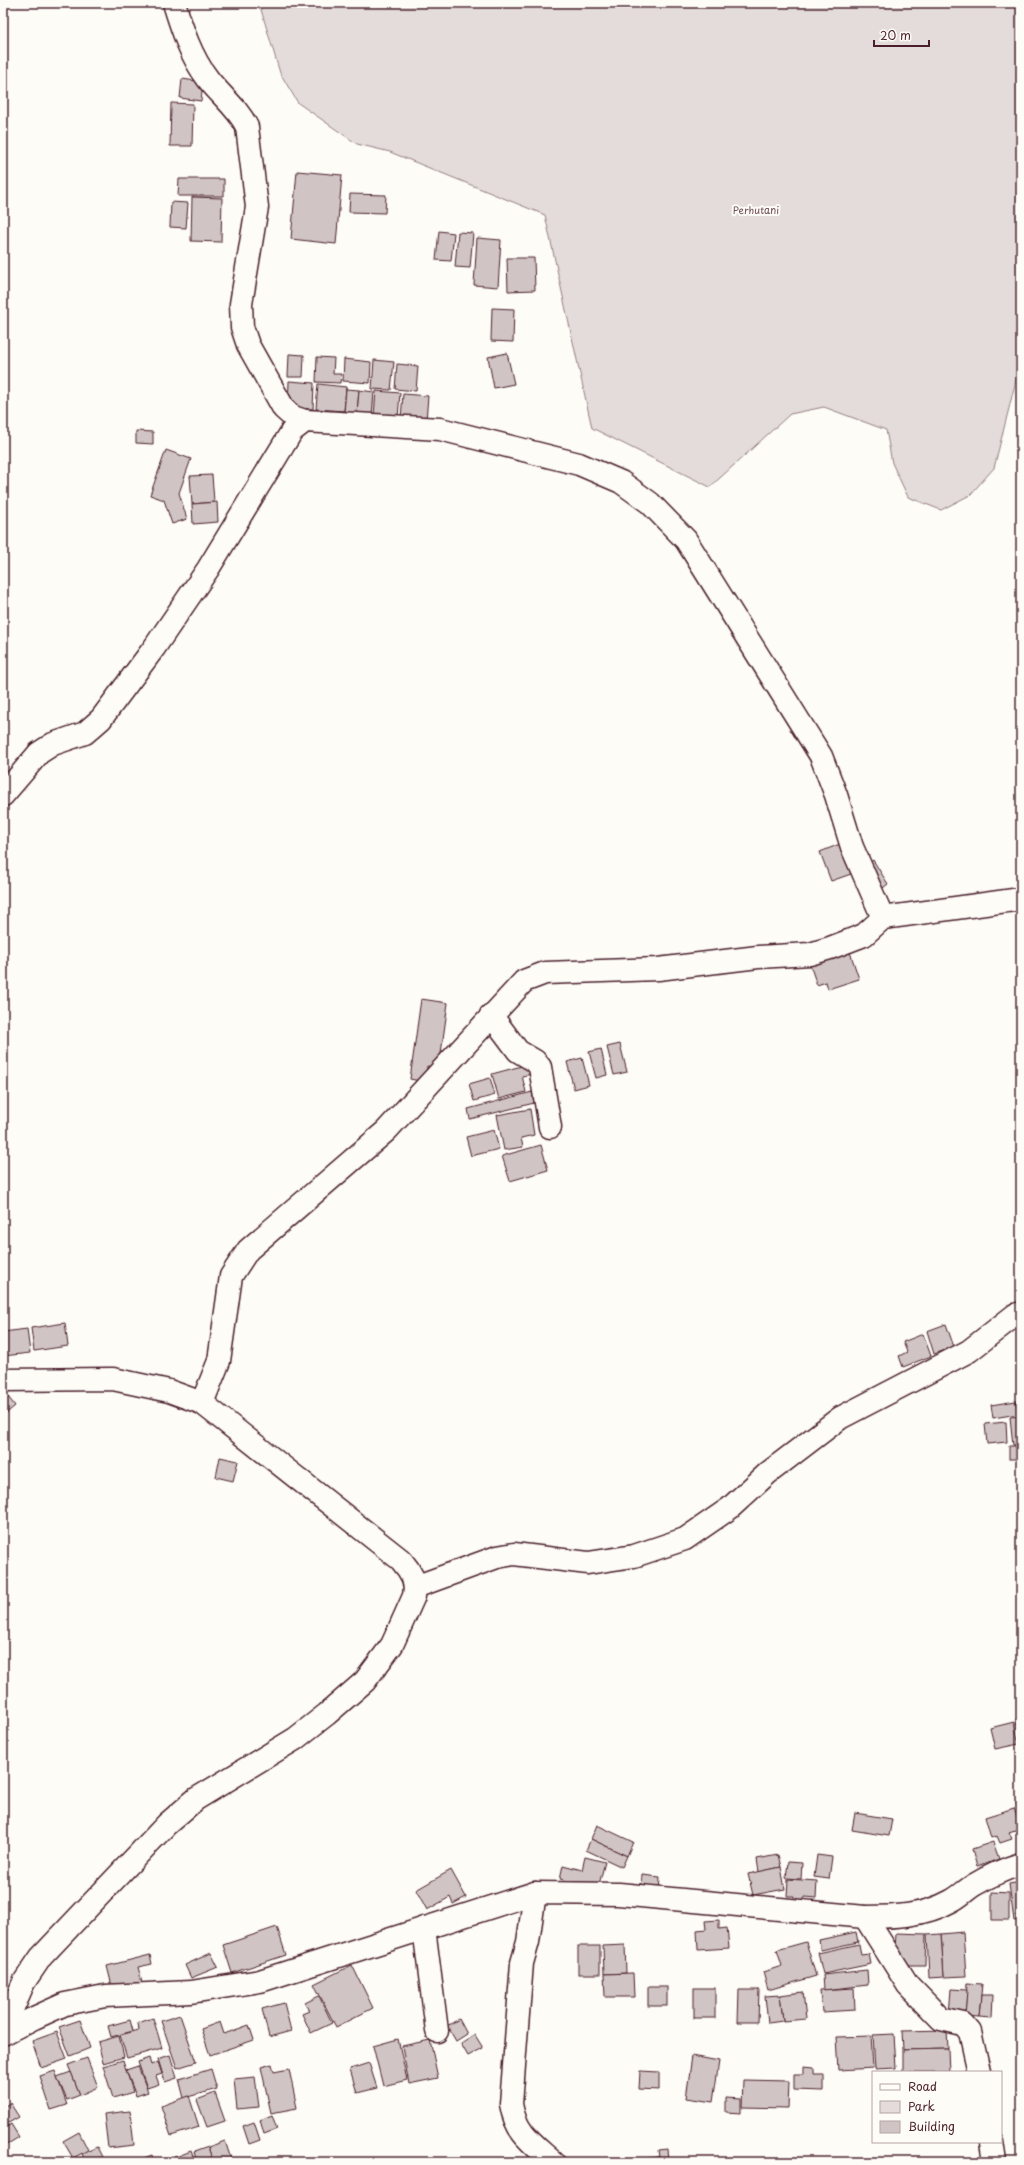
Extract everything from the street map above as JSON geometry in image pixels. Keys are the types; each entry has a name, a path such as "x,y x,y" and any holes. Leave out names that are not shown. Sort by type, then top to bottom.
{"street":[{"path":"174,3 183,30 208,78 243,119 247,127 257,207 242,304 242,327 248,345 284,409 293,417 305,421 440,429 579,464 621,482 650,503 686,540 821,756 836,795 852,848 883,918"},
{"path":"3,795 39,753 52,744 85,733 101,719 154,648 208,569 292,431 305,421"},
{"path":"202,1403 219,1361 231,1276 248,1250 386,1131 463,1049 491,1015 524,981 545,973 658,969 758,957 810,954 864,935 883,918 1021,899"},
{"path":"491,1015 518,1051 535,1061 540,1067 550,1127"},
{"path":"415,1587 497,1557 514,1554 588,1562 634,1556 685,1538 730,1508 768,1473 840,1418 969,1352 1015,1315 1021,1312"},
{"path":"3,1380 113,1379 169,1391 202,1403 401,1560 408,1569 415,1587 414,1596 392,1645 364,1681 327,1714 294,1739 196,1799 168,1824 41,1958 24,1982 3,2030"},
{"path":"3,2034 65,2004 105,1996 191,1992 260,1981 536,1893 619,1894 865,1917 902,1916 925,1911 951,1901 974,1885 1003,1870 1021,1864"},
{"path":"536,1893 528,1942 522,1963 511,2104 513,2120 522,2134 553,2162"},
{"path":"865,1917 908,1986 941,2019 964,2024 970,2032 978,2071"},
{"path":"424,1928 437,2031"},
{"path":"992,2143 995,2162"}],"green space":[{"name":"Perhutani","path":"259,3 1021,3 1021,360 994,468 970,495 941,510 908,497 892,463 886,430 824,407 790,414 710,487 592,428 545,215 390,152 357,144 298,103 280,73"}],"building":[{"path":"182,79 203,82 201,101 180,98"},
{"path":"171,103 193,104 192,146 170,146"},
{"path":"297,171 342,175 336,244 291,239"},
{"path":"179,179 224,179 224,196 178,196"},
{"path":"350,194 386,195 385,213 349,212"},
{"path":"192,197 222,198 221,242 191,241"},
{"path":"171,202 188,203 186,228 170,227"},
{"path":"439,231 454,233 451,261 436,260"},
{"path":"458,232 473,233 470,268 455,267"},
{"path":"477,238 501,240 498,287 474,285"},
{"path":"507,258 534,258 535,290 508,291"},
{"path":"492,308 514,309 513,342 491,341"},
{"path":"507,353 514,384 494,388 488,357"},
{"path":"289,354 304,355 303,377 288,377"},
{"path":"317,357 334,358 333,374 341,374 340,383 316,382"},
{"path":"344,359 371,362 370,383 343,381"},
{"path":"374,360 394,362 391,390 372,389"},
{"path":"397,364 418,366 416,391 395,389"},
{"path":"289,381 314,383 313,409 288,408"},
{"path":"318,384 346,387 344,411 316,409"},
{"path":"346,389 359,390 357,414 344,413"},
{"path":"359,390 374,392 372,416 357,414"},
{"path":"376,391 400,393 398,418 374,416"},
{"path":"403,394 428,396 426,421 401,418"},
{"path":"136,431 153,432 153,444 136,443"},
{"path":"166,450 191,459 179,493 187,519 172,524 164,500 150,495"},
{"path":"212,475 214,502 192,504 190,476"},
{"path":"217,502 218,522 193,524 192,504"},
{"path":"840,844 851,874 831,881 820,852"},
{"path":"873,860 888,884 879,891 863,867"},
{"path":"849,949 859,979 828,989 826,982 817,985 809,962"},
{"path":"421,999 448,1003 439,1068 427,1066 425,1082 410,1079"},
{"path":"620,1044 627,1072 614,1075 607,1047"},
{"path":"601,1049 607,1075 596,1078 589,1052"},
{"path":"582,1058 589,1085 574,1089 567,1062"},
{"path":"529,1064 532,1074 522,1076 526,1092 499,1099 492,1074"},
{"path":"490,1078 495,1095 474,1101 469,1084"},
{"path":"532,1092 534,1103 470,1119 468,1109"},
{"path":"530,1109 534,1135 521,1138 523,1147 504,1150 497,1115"},
{"path":"494,1130 499,1149 471,1156 466,1137"},
{"path":"541,1145 548,1170 510,1181 502,1156"},
{"path":"65,1323 68,1346 34,1351 31,1328"},
{"path":"946,1324 954,1347 934,1354 927,1331"},
{"path":"27,1329 30,1353 3,1356 3,1332"},
{"path":"923,1334 931,1356 903,1367 899,1356 907,1352 903,1342"},
{"path":"6,1394 15,1406 3,1416 3,1397"},
{"path":"1016,1401 1021,1401 1021,1414 1018,1414"},
{"path":"1016,1401 1018,1414 993,1418 991,1405"},
{"path":"1021,1416 1021,1445 1013,1445 1010,1417"},
{"path":"1006,1422 1007,1442 987,1444 985,1424"},
{"path":"1009,1446 1021,1446 1021,1459 1009,1459"},
{"path":"220,1457 238,1461 233,1481 216,1477"},
{"path":"1021,1718 1021,1740 1016,1719"},
{"path":"1014,1722 1019,1744 995,1749 990,1728"},
{"path":"1021,1801 1021,1819 1016,1803"},
{"path":"1014,1808 1021,1828 1009,1832 1012,1839 1000,1843 997,1836 991,1838 985,1817"},
{"path":"855,1813 892,1819 889,1836 852,1830"},
{"path":"597,1825 633,1842 627,1856 591,1839"},
{"path":"591,1839 627,1856 622,1867 586,1850"},
{"path":"993,1842 999,1859 977,1867 972,1849"},
{"path":"778,1855 781,1867 759,1872 757,1859"},
{"path":"817,1855 832,1857 829,1879 814,1877"},
{"path":"585,1857 605,1862 598,1888 560,1879 563,1865 582,1870"},
{"path":"788,1862 802,1863 801,1879 786,1878"},
{"path":"781,1867 785,1889 753,1895 748,1874"},
{"path":"451,1870 466,1897 453,1904 450,1897 427,1910 416,1890"},
{"path":"642,1875 660,1877 659,1889 641,1888"},
{"path":"788,1879 817,1881 816,1898 804,1897 804,1904 794,1903 794,1896 787,1896"},
{"path":"1021,1882 1021,1920 1014,1921 1009,1884"},
{"path":"992,1892 1009,1893 1009,1920 992,1920"},
{"path":"719,1920 719,1929 727,1928 729,1948 698,1950 697,1930 706,1929 705,1921"},
{"path":"277,1927 286,1955 232,1973 223,1945"},
{"path":"856,1932 858,1942 821,1950 819,1940"},
{"path":"963,1932 966,1976 944,1977 941,1934"},
{"path":"896,1933 926,1934 925,1965 894,1965"},
{"path":"941,1934 944,1977 929,1978 927,1935"},
{"path":"806,1942 816,1976 768,1990 763,1972 782,1966 777,1950"},
{"path":"859,1944 861,1955 869,1954 871,1964 823,1974 818,1953"},
{"path":"625,1945 626,1973 604,1974 603,1946"},
{"path":"578,1946 600,1946 600,1974 578,1974"},
{"path":"211,1953 218,1967 191,1978 185,1965"},
{"path":"150,1955 152,1964 138,1967 143,1987 114,1994 107,1966"},
{"path":"352,1965 373,2008 336,2027 314,1984"},
{"path":"867,1970 868,1985 824,1990 823,1975"},
{"path":"633,1973 634,1997 605,1997 604,1974"},
{"path":"967,1983 982,1984 979,2017 965,2016"},
{"path":"648,1987 667,1987 667,2006 648,2006"},
{"path":"694,1988 715,1988 715,2018 694,2018"},
{"path":"854,1988 855,2010 822,2012 820,1990"},
{"path":"951,1989 967,1990 965,2016 949,2015"},
{"path":"739,1990 759,1990 758,2022 738,2022"},
{"path":"803,1992 806,2019 783,2021 780,1995"},
{"path":"780,1995 783,2021 768,2023 765,1996"},
{"path":"981,1995 993,1995 992,2018 979,2017"},
{"path":"319,1996 332,2023 311,2033 302,2014 309,2011 305,2003"},
{"path":"284,2003 291,2031 269,2037 262,2009"},
{"path":"180,2015 196,2062 177,2068 161,2021"},
{"path":"153,2018 162,2048 127,2058 120,2035 139,2030 138,2023"},
{"path":"459,2019 467,2034 456,2041 447,2026"},
{"path":"80,2020 90,2048 70,2056 59,2027"},
{"path":"130,2020 133,2031 111,2037 108,2026"},
{"path":"220,2022 224,2034 249,2025 254,2040 210,2055 201,2029"},
{"path":"947,2030 948,2049 903,2050 902,2031"},
{"path":"57,2032 67,2059 41,2068 32,2041"},
{"path":"894,2034 896,2068 875,2069 873,2035"},
{"path":"475,2035 483,2048 468,2056 461,2044"},
{"path":"119,2036 124,2057 103,2063 98,2042"},
{"path":"871,2036 873,2068 838,2070 836,2037"},
{"path":"398,2039 407,2080 383,2086 373,2046"},
{"path":"430,2040 438,2078 409,2084 402,2046"},
{"path":"948,2049 949,2071 903,2071 903,2050"},
{"path":"170,2055 177,2078 165,2082 158,2059"},
{"path":"692,2056 719,2061 713,2102 686,2098"},
{"path":"87,2058 98,2087 80,2095 68,2065"},
{"path":"149,2058 151,2065 158,2062 162,2074 156,2076 159,2084 147,2088 138,2062"},
{"path":"123,2060 133,2092 113,2098 103,2066"},
{"path":"369,2063 377,2088 357,2093 350,2069"},
{"path":"272,2064 274,2072 289,2069 297,2108 271,2113 261,2067"},
{"path":"138,2066 148,2092 136,2096 126,2070"},
{"path":"804,2066 814,2067 814,2074 824,2074 824,2091 794,2090 794,2074 804,2074"},
{"path":"211,2069 217,2089 184,2098 179,2079"},
{"path":"55,2071 67,2105 51,2110 40,2076"},
{"path":"640,2071 659,2072 659,2090 639,2089"},
{"path":"71,2072 80,2095 67,2100 57,2077"},
{"path":"255,2077 259,2107 237,2109 234,2079"},
{"path":"743,2080 789,2081 788,2108 742,2107"},
{"path":"215,2093 225,2121 207,2127 197,2100"},
{"path":"189,2096 199,2127 171,2136 161,2106"},
{"path":"726,2098 741,2099 741,2113 726,2112"},
{"path":"10,2103 19,2117 3,2126 3,2107"},
{"path":"130,2111 134,2145 108,2148 104,2114"},
{"path":"272,2115 277,2129 264,2134 260,2120"},
{"path":"254,2122 260,2140 249,2144 243,2126"},
{"path":"11,2124 19,2137 3,2147 3,2129"},
{"path":"79,2132 88,2150 73,2158 63,2141"},
{"path":"225,2141 232,2162 213,2162 208,2147"},
{"path":"97,2147 102,2157 86,2162 82,2154"},
{"path":"208,2147 213,2162 197,2162 194,2152"},
{"path":"667,2149 668,2162 650,2162 650,2158 659,2157 658,2150"},
{"path":"191,2151 195,2162 163,2162"},
{"path":"152,2155 154,2162 134,2162"}]}
